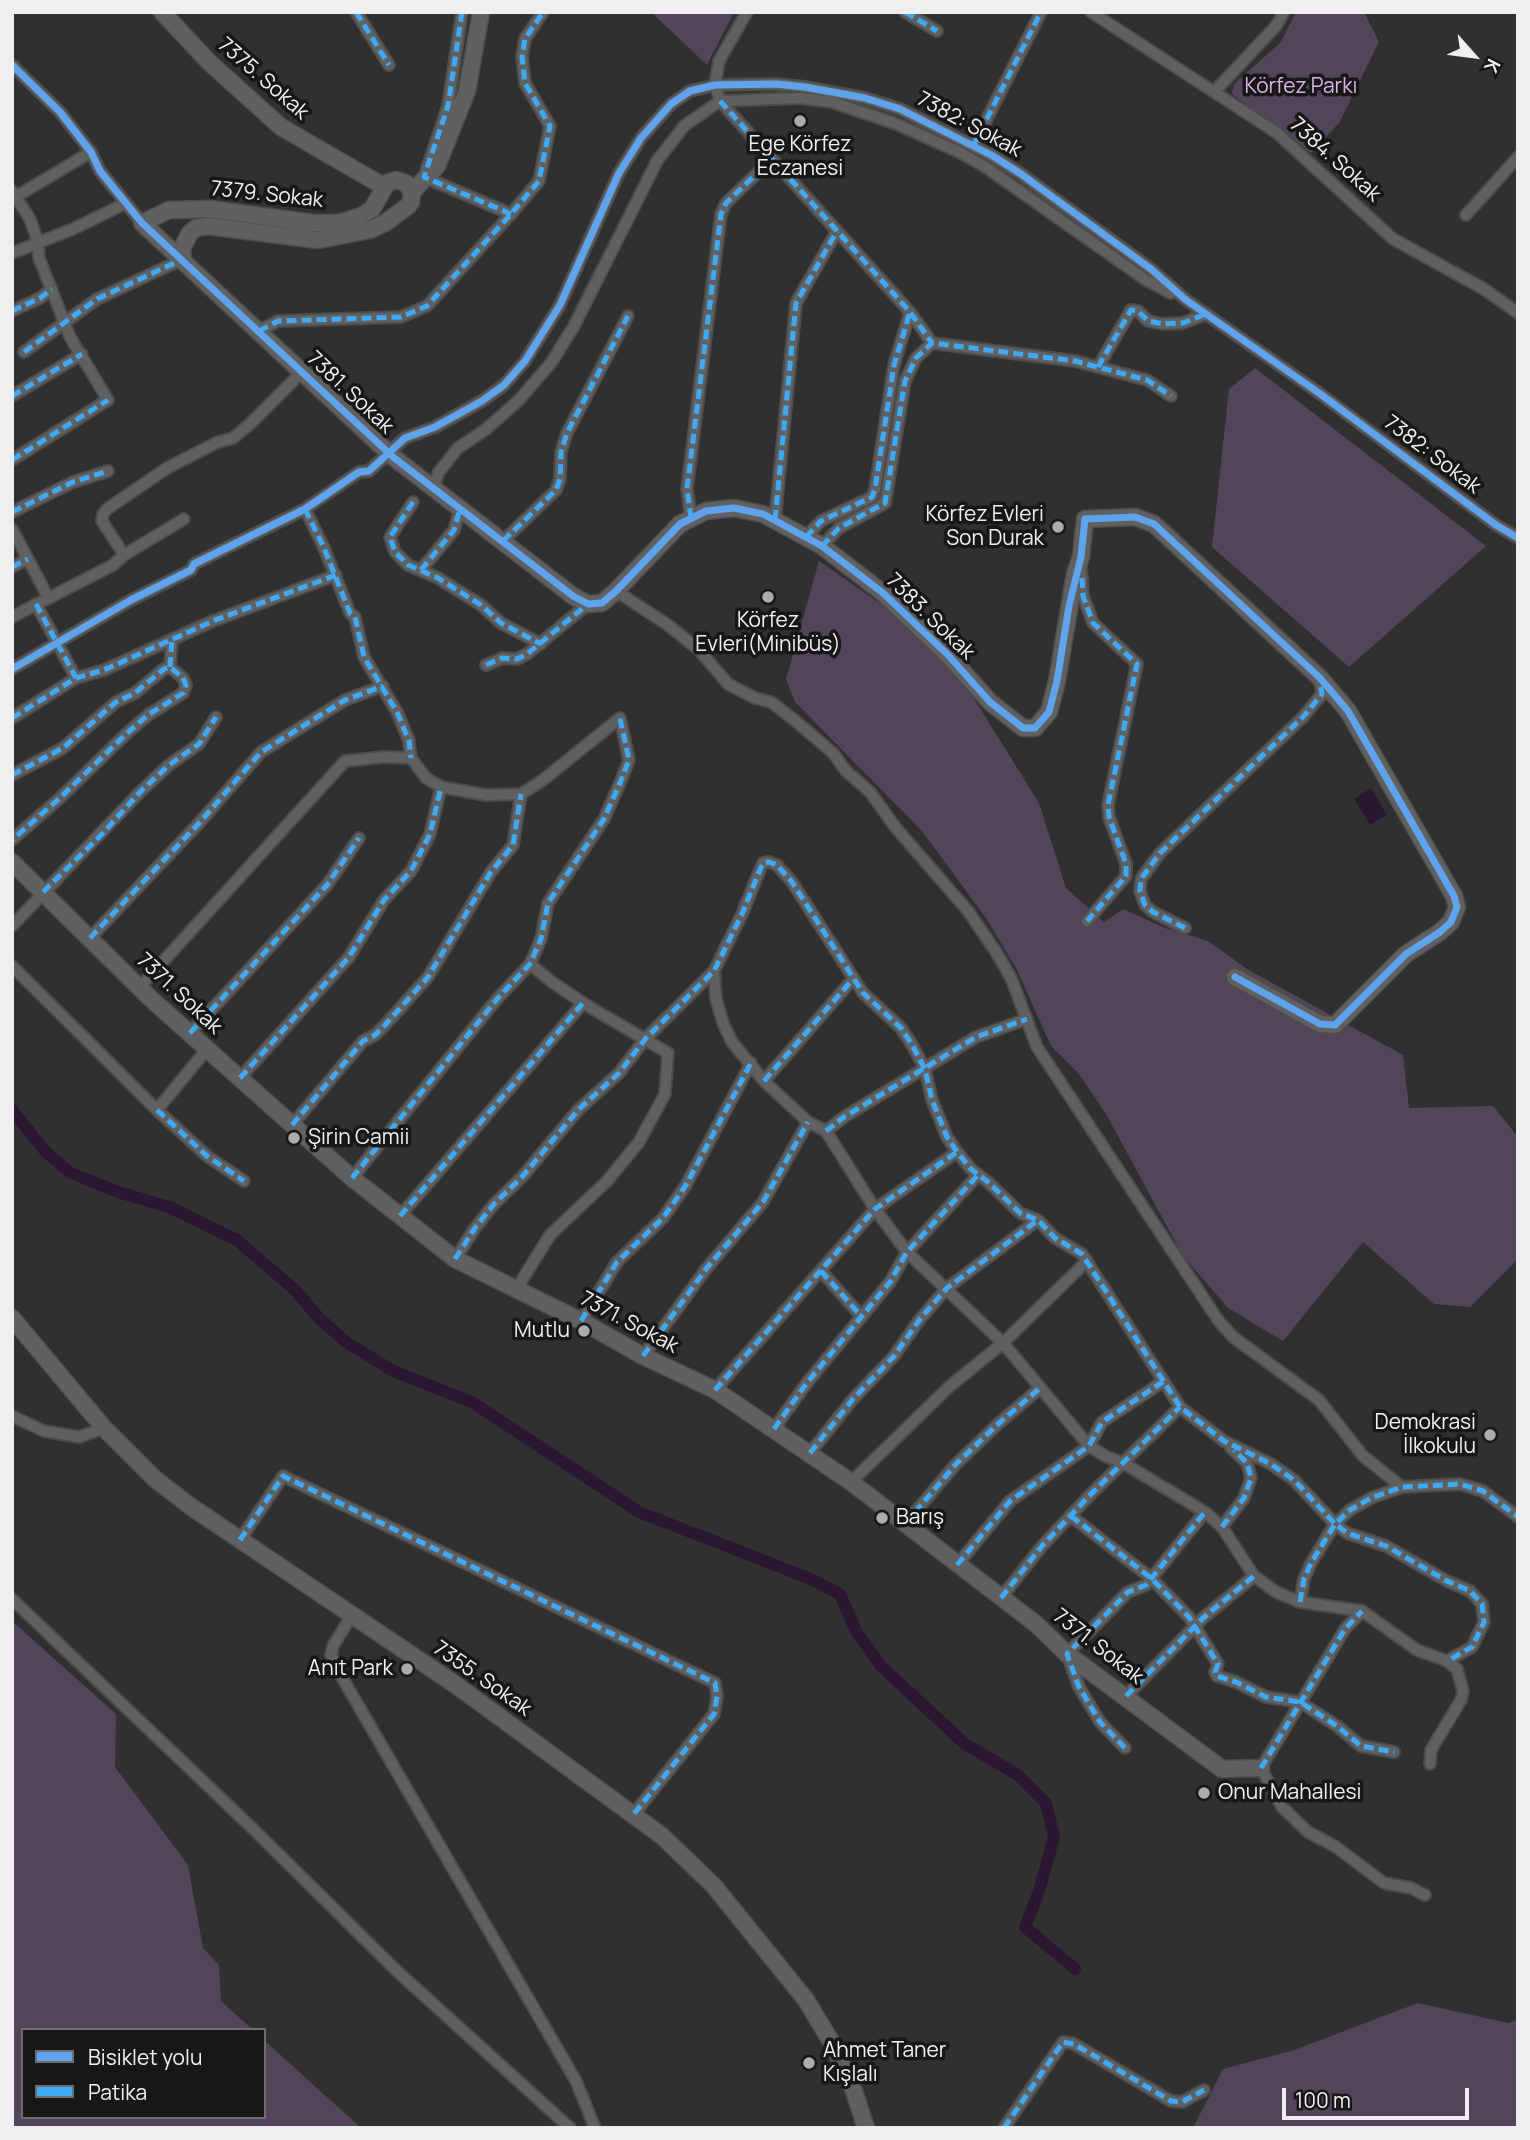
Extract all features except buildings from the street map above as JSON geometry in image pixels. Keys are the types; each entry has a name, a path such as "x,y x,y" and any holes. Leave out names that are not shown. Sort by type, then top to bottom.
{"street":[{"name":"7375. Sokak","path":"162,12 210,63 281,127 382,192"},
{"path":"356,12 389,65"},
{"path":"462,12 448,106 424,177 511,214"},
{"name":"7379. Sokak","path":"183,259 182,249 196,228 222,226 318,240 370,230 384,223 411,202 412,192 436,166 467,91 481,12"},
{"path":"259,331 278,321 401,317 427,306 511,214 539,181 551,127 525,83 523,57 525,39 543,12"},
{"path":"747,12 719,61 715,85 720,101 911,313 932,343 1075,361 1147,380 1171,396"},
{"path":"905,12 937,31"},
{"path":"973,146 1041,12"},
{"name":"7384. Sokak","path":"1091,12 1277,132 1393,239 1484,289 1518,313"},
{"path":"1215,91 1276,26 1284,12"},
{"path":"12,65 61,112 90,152 100,171 142,223"},
{"name":"7382: Sokak","path":"12,669 131,600 191,570 194,564 305,509 359,472 369,471 405,438 435,427 482,401 504,385 526,361 560,305 619,173 641,138 671,104 690,91 715,85 776,84 865,98 901,108 973,146 1021,174 1151,269 1186,300 1319,393 1497,526 1518,538"},
{"name":"7382: Sokak","path":"720,101 800,98 832,102 894,123 984,166 1146,280 1186,300"},
{"path":"433,488 439,472 458,448 485,430 518,401 551,363 574,326 657,161 684,126 720,101"},
{"path":"12,460 108,400 70,337 40,258 30,219 14,195 90,152"},
{"path":"1466,215 1518,157"},
{"path":"691,518 687,489 721,214 726,204 772,159"},
{"path":"398,211 384,206 382,192 396,180 406,183 412,192"},
{"name":"7379. Sokak","path":"142,223 169,210 210,209 313,223 339,223 361,216 372,209 382,192"},
{"path":"12,253 73,229 126,203"},
{"name":"7381. Sokak","path":"142,223 388,452 573,596 588,604"},
{"path":"775,520 796,303 837,231"},
{"path":"24,352 97,299 183,259"},
{"path":"12,311 40,298 52,289"},
{"path":"1098,367 1131,310 1138,311 1148,321 1163,324 1183,323 1206,314"},
{"path":"806,537 821,521 872,497 894,365 911,313"},
{"path":"503,541 556,490 560,479 561,452 568,433 628,316"},
{"path":"822,547 839,528 885,503 905,381 916,358 932,343"},
{"path":"12,396 82,354"},
{"path":"124,555 102,522 107,509 167,468 218,442 233,438 302,372"},
{"path":"12,512 73,482 108,471"},
{"path":"413,502 393,531 390,541 395,552 408,565 438,578 481,605 501,623 541,643"},
{"name":"7383. Sokak","path":"616,591 680,524 691,518 706,511 734,508 763,514 822,547 883,593 948,655 990,702 1023,728 1035,728 1049,712 1057,681 1075,574 1081,557 1085,519 1135,517 1154,524 1320,678"},
{"path":"305,509 336,575 350,613 355,617 364,657 383,686 409,741 411,758 426,778 441,787 486,795 521,794 543,780 620,718 628,760 604,819 548,903 541,939 530,964 497,999 352,1178"},
{"path":"421,570 454,530 460,509"},
{"path":"12,617 113,565 124,555 184,519"},
{"path":"12,529 48,597"},
{"path":"1081,557 1083,596 1093,623 1137,664 1108,804 1109,817 1125,864 1126,876 1087,920"},
{"path":"12,567 28,559"},
{"path":"12,718 76,678 104,670 214,621 336,575"},
{"path":"486,665 502,658 517,659 527,654 588,604 602,603 616,591 668,625 699,650 728,684 755,698 771,702 833,753 846,771 870,792 896,828 968,911 996,952 1011,978 1038,1047 1218,1320 1233,1337 1319,1400 1363,1456 1402,1487"},
{"path":"36,604 76,678"},
{"path":"170,667 172,640"},
{"path":"12,775 62,748 116,702 135,693 170,667"},
{"path":"12,840 148,715 183,693 186,685 183,678 170,667"},
{"path":"1185,928 1145,905 1140,891 1142,879 1160,853 1303,717 1322,694 1320,678"},
{"path":"1235,977 1320,1024 1335,1025 1406,954 1451,922 1457,907 1454,896 1348,711 1320,678"},
{"path":"90,938 200,822 261,752 345,700 383,686"},
{"path":"12,926 140,792 169,765 199,744 216,717"},
{"path":"140,987 345,761 384,757 411,758"},
{"path":"240,1078 349,957 384,900 411,871 430,834 441,787"},
{"path":"292,1125 363,1041 375,1035 385,1025 428,976 491,872 513,845 521,794"},
{"path":"190,1033 327,885 359,838"},
{"name":"7371. Sokak","path":"12,862 207,1049 352,1178 455,1259 715,1390 850,1482 1001,1598 1067,1654 1222,1769 1261,1768"},
{"path":"455,1259 494,1203 522,1177 578,1110 619,1073 646,1038 714,971 742,915 758,872 763,863 769,862 777,865 792,882 863,993 901,1028 925,1069 937,1112 947,1137 957,1152 971,1169 1020,1213 1038,1220 1055,1238 1082,1254 1180,1407 1224,1441 1247,1463 1251,1478 1244,1498 1222,1527"},
{"path":"517,1288 550,1235 607,1181 639,1142 665,1094 668,1053 583,1003 530,964"},
{"path":"12,966 157,1110 208,1156 244,1181"},
{"path":"714,971 716,999 732,1042 764,1081 808,1122 826,1131 875,1209 907,1252 1003,1343 1089,1446 1205,1512 1222,1527 1254,1576 1276,1592 1300,1602 1362,1611 1417,1650 1447,1661 1457,1669 1463,1691 1461,1700 1431,1750 1430,1764"},
{"path":"764,1081 853,979"},
{"path":"400,1216 583,1003"},
{"path":"826,1131 844,1117 976,1037 1027,1019"},
{"path":"157,1110 207,1049"},
{"path":"581,1321 617,1262 663,1218 686,1185 751,1063"},
{"path":"643,1356 706,1269 763,1202 808,1122"},
{"path":"715,1390 875,1209 957,1152"},
{"path":"774,1429 806,1384 890,1282 907,1252 978,1175"},
{"path":"810,1453 853,1399 894,1356 920,1319 947,1289 1038,1220"},
{"path":"850,1482 950,1386 1003,1343 1087,1261"},
{"path":"821,1271 861,1316"},
{"name":"7355. Sokak","path":"12,1318 104,1428 155,1479 240,1540 456,1685 662,1836 714,1886 806,2000 832,2043 854,2091 866,2128"},
{"path":"957,1565 1010,1501 1089,1446 1102,1422 1164,1381"},
{"path":"905,1524 956,1464 1040,1388"},
{"path":"1001,1598 1042,1546 1090,1494 1180,1407"},
{"path":"12,1416 44,1431 79,1437 104,1428"},
{"path":"1224,1441 1271,1464 1294,1480 1335,1524 1348,1533 1386,1546 1470,1591 1482,1604 1484,1622 1472,1647 1447,1661"},
{"path":"240,1540 283,1476 715,1683 717,1696 714,1714 633,1815"},
{"path":"1300,1602 1304,1579 1311,1563 1335,1524 1350,1510 1371,1498 1402,1487 1460,1484 1483,1491 1518,1517"},
{"path":"1125,1748 1100,1721 1079,1687 1067,1654 1128,1592 1146,1585 1205,1512"},
{"path":"1071,1516 1151,1578 1189,1617 1218,1664 1215,1672 1217,1676 1236,1682 1266,1698 1300,1702 1337,1726 1361,1746 1394,1752"},
{"path":"1126,1696 1194,1628 1254,1576"},
{"path":"12,1600 250,1826 398,1972 570,2128"},
{"path":"1362,1611 1345,1629 1261,1768 1282,1807 1308,1832 1336,1847 1384,1883 1411,1888 1425,1895"},
{"path":"352,1615 333,1646 331,1655 576,2081 595,2128"},
{"path":"1004,2128 1063,2042 1074,2044 1171,2101 1182,2102 1204,2090"}],"green space":[{"path":"651,12 734,12 707,65"},
{"name":"Körfez Parkı","path":"1296,12 1364,12 1379,42 1339,123 1311,153 1232,94 1234,84 1281,42"},
{"path":"1255,368 1486,546 1349,667 1212,547 1229,389"},
{"path":"819,561 884,606 928,641 968,689 1039,803 1066,888 1104,922 1123,909 1165,928 1208,941 1247,969 1403,1055 1409,1108 1493,1106 1518,1137 1518,1259 1470,1307 1434,1304 1363,1242 1283,1341 1228,1308 1183,1256 1106,1114 1079,1074 1051,1046 1017,970 986,918 922,831 795,702 786,679"},
{"path":"12,1621 116,1714 115,1767 188,1865 203,1948 219,1965 221,2001 251,2028 21,2028 21,2119 266,2119 266,2042 361,2128 12,2128"},
{"path":"1418,2003 1508,2023 1518,2020 1518,2128 1193,2128 1223,2069 1294,2050"}],"shaded area":[{"path":"1371,788 1387,815 1370,825 1354,799"}],"waterway":[{"path":"12,1110 45,1151 69,1172 118,1192 169,1207 237,1240 295,1290 319,1318 346,1342 393,1371 472,1402 639,1512 811,1579 840,1594 856,1631 881,1666 965,1744 1018,1775 1046,1803 1054,1837 1039,1891 1025,1927 1075,1969"}],"marked path":[{"path":"356,12 389,65"},
{"path":"462,12 448,106 424,177 511,214"},
{"path":"259,331 278,321 401,317 427,306 511,214 539,181 550,126 525,83 522,57 525,39 543,12"},
{"path":"905,12 937,31"},
{"path":"973,146 1041,12"},
{"path":"720,101 910,312 932,343"},
{"path":"691,518 687,489 721,214 726,203 772,159"},
{"path":"775,520 796,303 837,231"},
{"path":"24,352 97,299 183,259"},
{"path":"12,311 40,298 52,289"},
{"path":"1098,367 1131,310 1138,311 1148,321 1163,324 1183,323 1206,314"},
{"path":"806,537 821,521 872,497 894,365 910,312"},
{"path":"503,541 556,490 560,479 561,452 567,433 628,316"},
{"path":"822,546 839,528 885,503 905,381 916,358 932,343 1075,361 1147,380 1171,396"},
{"path":"12,396 82,354"},
{"path":"12,460 108,400"},
{"path":"12,512 73,482 108,471"},
{"path":"413,502 390,537 395,552 408,565 438,578 481,605 501,623 541,644"},
{"path":"305,509 350,613 355,617 364,657 397,712 409,741 411,758"},
{"path":"421,570 454,530 460,509"},
{"path":"12,567 28,559"},
{"path":"12,718 76,678 104,670 213,621 336,575"},
{"path":"1082,578 1083,596 1093,623 1137,664 1108,805 1109,817 1126,864 1126,876 1087,921"},
{"path":"36,604 76,678"},
{"path":"486,665 502,658 517,659 527,654 588,604"},
{"path":"170,667 172,640"},
{"path":"12,775 63,748 116,702 135,693 164,669 170,667 183,678 186,685 183,693 148,715 12,840"},
{"path":"1185,928 1145,905 1140,891 1141,879 1160,853 1303,717 1322,694 1320,681"},
{"path":"90,938 200,822 261,752 345,700 383,686"},
{"path":"43,892 140,792 169,765 199,744 216,717"},
{"path":"352,1178 497,999 530,964 541,939 548,903 604,819 629,760 620,718"},
{"path":"240,1078 349,957 384,900 411,871 430,834 441,787"},
{"path":"292,1125 363,1041 375,1035 428,977 491,872 513,845 521,794"},
{"path":"190,1033 327,885 359,838"},
{"path":"455,1259 494,1204 522,1177 578,1110 619,1073 646,1038 714,971 763,863 777,865 792,882 863,993 901,1028 911,1043 925,1069 932,1100 947,1137 957,1152 971,1169 1020,1213 1038,1220 1055,1238 1082,1254 1180,1407 1224,1441 1271,1464 1294,1480 1335,1524 1347,1533 1386,1546 1470,1591 1482,1604 1484,1622 1472,1647 1447,1661"},
{"path":"764,1081 853,979"},
{"path":"400,1216 583,1003"},
{"path":"826,1131 844,1117 976,1037 1027,1019"},
{"path":"581,1321 617,1262 663,1218 686,1185 751,1063"},
{"path":"157,1110 207,1156 244,1181"},
{"path":"643,1356 706,1269 763,1202 808,1122"},
{"path":"715,1390 875,1209 957,1152"},
{"path":"774,1429 806,1384 890,1282 907,1252 978,1175"},
{"path":"810,1453 853,1399 894,1356 920,1319 947,1288 1038,1220"},
{"path":"821,1271 861,1316"},
{"path":"957,1565 1010,1501 1089,1446 1102,1422 1164,1381"},
{"path":"905,1524 956,1464 1040,1388"},
{"path":"1001,1598 1042,1546 1180,1407"},
{"path":"1222,1527 1244,1498 1251,1478 1247,1463 1234,1450"},
{"path":"240,1540 283,1476 715,1683 717,1696 714,1714 633,1815"},
{"path":"1300,1602 1304,1579 1311,1563 1335,1524 1350,1510 1371,1498 1402,1487 1460,1484 1483,1491 1518,1517"},
{"path":"1125,1748 1100,1722 1079,1687 1067,1654 1128,1592 1146,1585 1205,1512"},
{"path":"1071,1516 1151,1578 1189,1617 1218,1664 1215,1672 1217,1676 1266,1697 1300,1702 1337,1726 1361,1746 1394,1752"},
{"path":"1126,1696 1203,1618 1254,1576"},
{"path":"1261,1768 1345,1629 1362,1611"},
{"path":"1004,2128 1063,2042 1074,2044 1171,2101 1182,2102 1204,2090"}],"cycle path":[{"path":"12,65 60,112 91,152 100,171 142,223 393,457 573,596 588,604 602,603 616,591 680,524 706,511 734,508 763,514 822,546 883,593 948,655 990,702 1023,728 1035,728 1049,712 1057,681 1069,606 1081,557 1085,519 1135,517 1154,524 1320,678 1348,711 1454,896 1457,907 1451,922 1406,954 1335,1025 1320,1024 1235,977"},
{"path":"12,669 131,600 191,570 194,564 305,509 359,472 369,471 405,438 435,427 482,401 504,385 525,361 560,305 619,173 641,138 671,104 690,91 715,85 776,84 865,98 900,109 993,156 1151,269 1186,300 1319,393 1496,525 1518,538"}],"place":[{"name":"Ege Körfez Eczanesi","path":"800,121"},
{"name":"Körfez Evleri Son Durak","path":"1058,527"},
{"name":"Körfez Evleri(Minibüs)","path":"768,597"},
{"name":"Şirin Camii","path":"294,1138"},
{"name":"Mutlu","path":"584,1331"},
{"name":"Demokrasi İlkokulu","path":"1490,1435"},
{"name":"Barış","path":"882,1518"},
{"name":"Anıt Park","path":"407,1669"},
{"name":"Onur Mahallesi","path":"1204,1793"},
{"name":"Ahmet Taner Kışlalı","path":"809,2063"}]}
